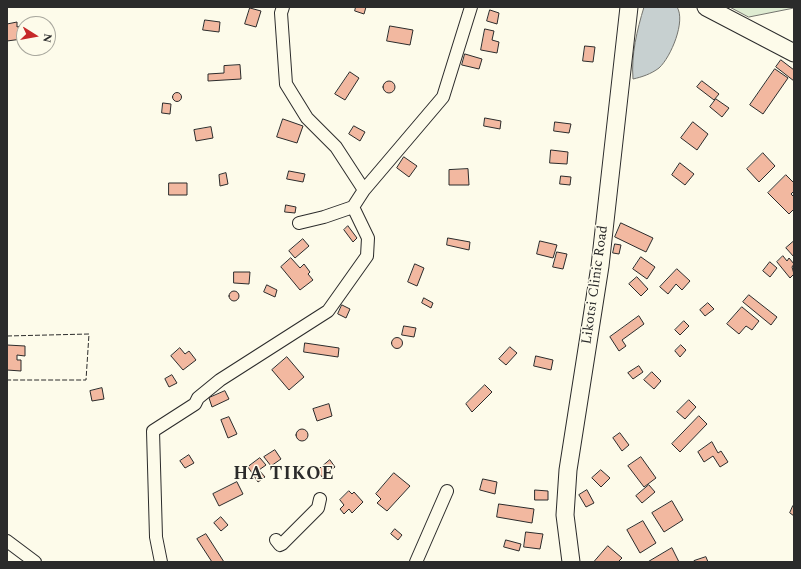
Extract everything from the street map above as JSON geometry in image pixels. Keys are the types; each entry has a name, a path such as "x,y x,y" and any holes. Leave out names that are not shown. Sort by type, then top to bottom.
{"street":[{"path":"299,223 324,217 353,206 364,190 443,96 471,7"},
{"name":"Likotsi Clinic Road","path":"572,562 565,515 568,470 600,266 629,7"},
{"path":"706,7 794,53"},
{"path":"279,9 286,84 307,118 336,147 364,190"},
{"path":"161,562 156,537 153,431 195,404 198,398 220,380 328,311 367,256 368,238 353,206"},
{"path":"416,562 447,491"},
{"path":"276,540 280,546 318,508 320,499"},
{"path":"7,541 35,562"}],"green space":[{"path":"730,7 794,7 794,8 749,17"}],"shaded area":[{"path":"644,7 677,7 680,21 676,39 664,63 653,72 633,79 635,43"}],"building":[{"path":"356,7 366,7 364,14 355,11"},
{"path":"250,8 261,11 256,27 245,24"},
{"path":"490,10 499,13 497,24 487,21"},
{"path":"205,20 220,22 219,32 203,30"},
{"path":"16,22 16,40 7,41 7,24"},
{"path":"390,26 413,30 410,45 387,41"},
{"path":"485,29 494,31 492,40 499,42 497,53 481,50"},
{"path":"585,46 595,47 593,62 583,61"},
{"path":"465,54 482,59 479,69 462,65"},
{"path":"781,60 794,70 794,81 776,67"},
{"path":"240,65 241,79 208,81 208,74 224,73 224,66"},
{"path":"775,69 788,78 763,114 750,105"},
{"path":"350,72 359,78 345,100 335,94"},
{"path":"387,81 391,81 395,87 391,93 387,93 383,89 383,85"},
{"path":"702,81 719,94 714,100 697,87"},
{"path":"177,92 182,97 177,102 172,97"},
{"path":"716,99 729,108 722,117 710,107"},
{"path":"163,103 171,104 170,114 162,113"},
{"path":"485,118 501,121 500,129 484,126"},
{"path":"283,119 303,126 297,143 277,137"},
{"path":"555,122 571,124 569,133 554,131"},
{"path":"693,122 708,134 697,150 681,138"},
{"path":"354,126 365,132 360,141 349,134"},
{"path":"211,127 213,138 196,141 194,130"},
{"path":"551,150 568,152 567,164 550,163"},
{"path":"763,153 775,166 759,182 747,169"},
{"path":"404,157 417,166 409,177 397,168"},
{"path":"680,163 694,174 685,185 672,175"},
{"path":"468,169 469,185 449,185 449,170"},
{"path":"289,171 305,174 303,182 287,179"},
{"path":"226,173 228,184 220,186 219,175"},
{"path":"786,175 794,183 794,191 791,194 794,197 794,209 789,214 768,193"},
{"path":"561,176 571,177 570,185 560,184"},
{"path":"169,183 187,183 187,195 169,195"},
{"path":"286,205 296,207 295,213 285,212"},
{"path":"621,223 653,238 646,252 615,237"},
{"path":"348,226 357,238 353,242 344,230"},
{"path":"448,238 470,242 469,250 447,245"},
{"path":"303,239 309,246 295,258 289,251"},
{"path":"540,241 557,245 553,258 537,254"},
{"path":"794,241 794,257 786,248"},
{"path":"615,244 621,245 619,254 613,253"},
{"path":"557,252 567,254 563,269 553,267"},
{"path":"783,256 787,261 789,258 794,264 792,267 794,274 790,278 777,262"},
{"path":"641,257 655,267 647,279 633,269"},
{"path":"291,258 300,268 304,264 310,272 308,274 313,280 300,290 281,267"},
{"path":"770,262 777,268 770,277 763,271"},
{"path":"415,264 424,268 417,286 408,282"},
{"path":"677,269 690,281 682,290 676,284 668,294 660,287"},
{"path":"234,272 250,272 249,284 234,283"},
{"path":"637,277 648,289 641,296 629,284"},
{"path":"267,285 277,290 275,297 264,292"},
{"path":"232,291 236,291 238,292 238,300 232,301 229,298 229,294"},
{"path":"749,295 777,317 771,325 743,302"},
{"path":"424,298 433,303 431,308 422,303"},
{"path":"708,303 714,309 705,316 700,310"},
{"path":"342,305 350,309 346,318 338,314"},
{"path":"742,307 759,321 752,330 746,326 739,334 727,324"},
{"path":"639,316 644,324 622,340 626,346 619,351 610,337"},
{"path":"684,321 689,326 680,335 675,330"},
{"path":"404,326 416,328 414,337 402,335"},
{"path":"395,338 399,338 401,339 401,347 395,348 392,345 392,341"},
{"path":"305,343 339,348 338,357 304,352"},
{"path":"7,345 25,346 25,356 17,355 17,360 21,360 21,371 7,370"},
{"path":"681,345 686,350 680,357 675,351"},
{"path":"510,347 517,353 506,365 499,359"},
{"path":"180,348 185,354 189,351 196,360 183,370 171,356"},
{"path":"536,356 553,360 551,370 534,366"},
{"path":"287,357 304,377 289,390 272,370"},
{"path":"639,366 643,372 633,379 628,373"},
{"path":"652,372 661,381 654,389 644,380"},
{"path":"172,375 177,383 169,387 165,379"},
{"path":"485,385 492,392 472,412 466,404"},
{"path":"102,388 104,399 92,401 90,391"},
{"path":"225,391 229,399 212,407 209,398"},
{"path":"689,400 696,407 685,419 677,412"},
{"path":"329,404 332,416 317,421 313,409"},
{"path":"699,416 707,424 680,452 672,444"},
{"path":"229,417 237,434 228,438 221,420"},
{"path":"300,429 304,429 308,435 304,441 300,441 296,437 296,433"},
{"path":"620,433 629,445 622,451 613,438"},
{"path":"712,442 718,453 721,451 728,462 720,467 713,456 704,462 698,452"},
{"path":"275,450 281,459 271,466 264,457"},
{"path":"189,455 194,463 185,468 180,461"},
{"path":"641,457 656,478 644,487 628,466"},
{"path":"260,458 266,465 259,470 265,477 258,482 248,467"},
{"path":"330,460 335,467 323,478 317,471"},
{"path":"601,470 610,478 601,487 592,478"},
{"path":"394,473 410,486 387,511 377,503 381,499 376,494"},
{"path":"483,479 497,482 495,494 480,490"},
{"path":"237,482 243,494 219,506 213,494"},
{"path":"649,485 655,492 642,503 636,496"},
{"path":"535,490 548,491 548,500 535,500"},
{"path":"587,490 594,503 586,507 579,495"},
{"path":"349,491 352,494 354,492 363,502 352,513 349,509 344,514 340,509 344,505 340,500"},
{"path":"672,501 683,520 664,532 652,513"},
{"path":"499,504 534,509 532,523 497,517"},
{"path":"793,506 794,507 794,516 790,513"},
{"path":"221,517 228,525 221,531 214,523"},
{"path":"643,521 656,543 640,553 627,530"},
{"path":"395,529 402,535 398,540 391,534"},
{"path":"526,532 543,534 540,549 524,547"},
{"path":"206,534 224,562 212,562 197,539"},
{"path":"506,540 521,544 519,551 504,547"},
{"path":"608,546 622,558 618,562 594,562"},
{"path":"672,548 679,562 648,562"},
{"path":"706,557 708,562 694,562 694,561"}],"fence":[{"path":"7,336 89,334 86,380 7,380"}],"district":[{"name":"HA TIKOE","path":"284,475"}]}
